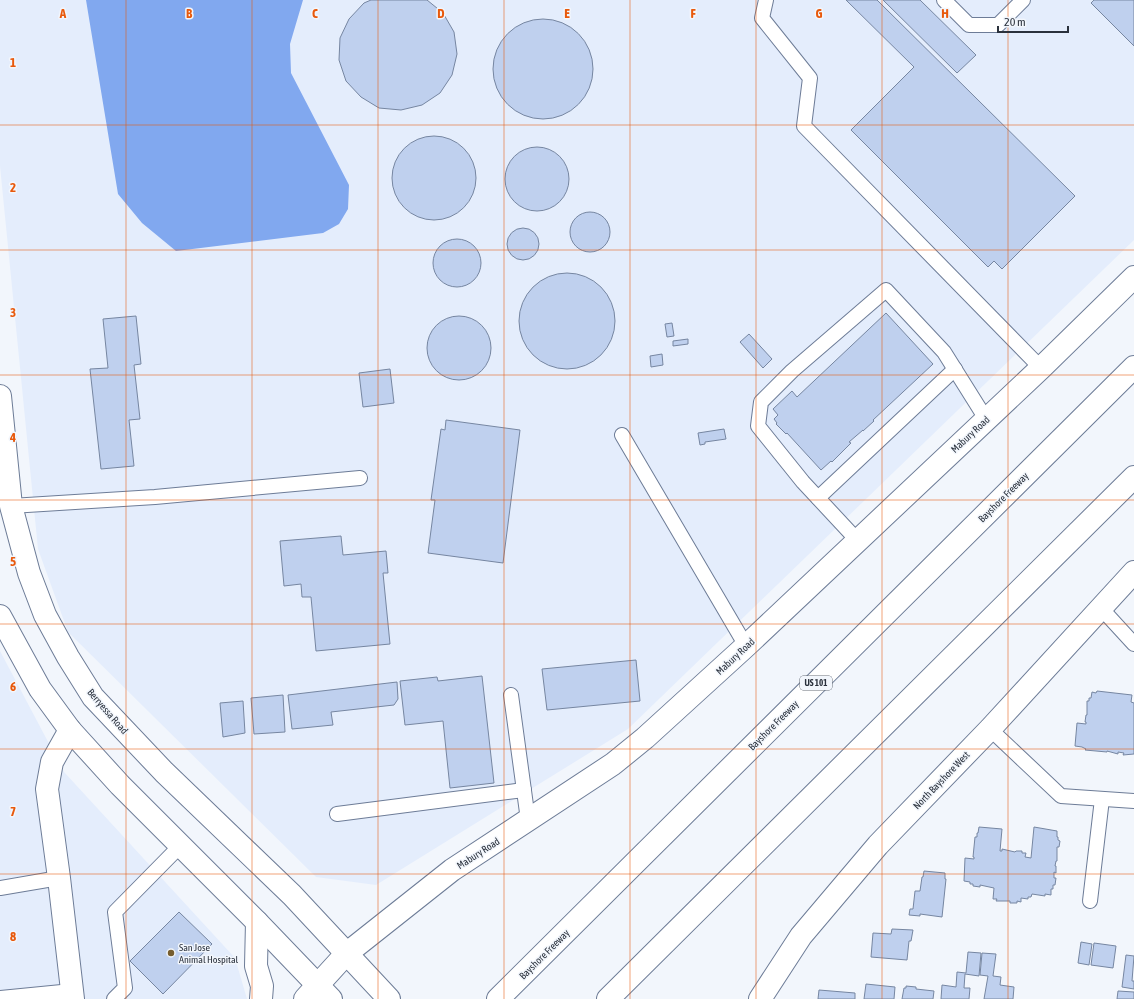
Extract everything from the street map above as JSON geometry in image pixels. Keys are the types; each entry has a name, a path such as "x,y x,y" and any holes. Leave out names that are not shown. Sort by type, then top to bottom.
{"main road":[{"name":"Mabury Road","path":"318,994 346,954 452,870 613,764 645,738 746,646 1041,368 1134,277"},
{"name":"Bayshore Freeway","path":"498,999 1134,367"},
{"name":"Berryessa Road","path":"0,396 11,506 29,573 45,615 68,657 93,697 164,772 292,895 388,999"},
{"path":"608,999 1134,477"},
{"name":"North Bayshore West","path":"760,999 801,936 878,845 990,728 1100,607 1134,572"},
{"path":"0,617 40,689 70,730 120,785 257,922 318,994"},
{"path":"70,730 52,762 47,789 72,995"},
{"path":"257,922 256,966 262,986 261,999"}],"lane":[{"path":"766,0 762,18 810,78 804,126 1041,368"},
{"path":"944,0 969,24 998,25 1023,0"},
{"path":"857,540 803,482 758,426 761,402 792,371 886,290 944,352 986,419"},
{"path":"818,498 955,369"},
{"path":"622,435 746,646"},
{"path":"11,506 155,497 360,478"},
{"path":"1100,607 1134,644"},
{"path":"511,695 528,820"},
{"path":"990,728 1061,796 1134,801"},
{"path":"337,814 524,790"},
{"path":"1090,901 1102,799"},
{"path":"114,999 125,988 115,912 180,846"},
{"path":"0,888 59,878"},
{"path":"0,998 72,995"}],"shaded area":[{"path":"0,0 1134,0 1134,240 628,729 376,885 316,877 68,632 38,549 0,166"},
{"path":"0,651 64,772 235,958 247,999 0,999"}],"water":[{"path":"86,0 303,0 290,44 291,73 349,185 348,209 339,224 323,233 176,251 142,223 118,194"}],"building":[{"path":"371,0 427,0 443,13 454,32 457,54 452,75 440,93 422,105 401,110 379,108 361,97 346,81 339,60 340,38 349,19 364,3"},
{"path":"846,0 877,0 1075,196 1002,269 994,261 988,267 851,130 914,67"},
{"path":"883,0 920,0 976,55 957,73"},
{"path":"1094,0 1134,0 1134,46 1091,3"},
{"path":"543,19 562,23 578,34 589,50 593,69 589,88 578,104 562,115 543,119 524,115 508,104 497,88 493,69 497,50 508,34 524,23"},
{"path":"426,136 442,136 458,143 469,154 476,170 476,186 473,194 464,208 458,213 442,220 426,220 410,213 399,202 392,186 392,170 399,154 410,143"},
{"path":"537,147 555,153 563,161 569,179 563,197 555,205 537,211 519,205 511,197 505,179 511,161 519,153"},
{"path":"594,212 601,215 607,221 610,232 609,240 601,249 594,252 586,252 579,249 571,240 570,228 573,221 582,213"},
{"path":"523,228 529,229 536,235 539,244 538,250 532,257 523,260 517,259 510,253 507,244 508,238 514,231"},
{"path":"452,239 462,239 471,243 477,249 480,254 480,272 471,283 462,287 452,287 443,283 437,277 433,268 433,258 437,249 443,243"},
{"path":"558,273 576,273 586,276 594,281 607,294 612,302 615,312 615,330 612,340 601,355 594,361 586,366 576,369 558,369 548,366 540,361 527,348 522,340 519,330 519,312 522,302 527,294 540,281 548,276"},
{"path":"886,313 933,364 873,420 874,421 849,442 851,443 832,462 831,461 821,470 787,433 786,434 776,424 777,423 774,419 778,415 773,409 792,391 797,397"},
{"path":"136,316 141,364 134,365 140,419 129,420 134,466 101,469 90,369 108,368 103,319"},
{"path":"453,316 465,316 482,325 489,336 491,348 489,360 482,371 465,380 453,380 441,375 432,366 427,354 427,342 432,330 441,321"},
{"path":"672,323 674,336 667,337 665,324"},
{"path":"749,334 772,359 763,368 740,342"},
{"path":"688,339 688,344 673,346 673,341"},
{"path":"662,354 663,365 651,367 650,356"},
{"path":"390,369 394,403 363,407 359,373"},
{"path":"446,420 520,430 503,563 428,553 435,500 431,500 441,429 445,430"},
{"path":"724,429 726,439 705,442 705,444 700,445 698,433"},
{"path":"341,536 343,555 386,551 388,573 383,573 390,644 316,651 311,597 302,597 301,584 284,586 280,541"},
{"path":"636,660 640,701 547,710 542,669"},
{"path":"482,676 494,783 450,788 443,721 405,725 400,681 437,677 438,681"},
{"path":"397,682 398,699 394,705 331,712 333,725 292,729 288,695"},
{"path":"1097,691 1132,695 1131,702 1134,703 1134,754 1123,755 1124,753 1118,752 1118,754 1107,751 1085,750 1086,749 1082,747 1075,746 1077,723 1086,724 1087,701 1091,698 1092,692 1096,693"},
{"path":"283,695 285,732 254,734 251,698"},
{"path":"243,701 245,733 223,737 220,703"},
{"path":"979,827 1002,829 1000,851 1002,851 1002,849 1015,852 1022,851 1022,853 1026,853 1025,857 1031,858 1034,827 1057,831 1057,837 1060,841 1059,847 1057,847 1057,861 1055,866 1056,873 1054,872 1054,878 1056,878 1055,885 1053,885 1053,889 1051,889 1051,895 1045,894 1045,896 1032,894 1031,897 1028,897 1028,899 1021,898 1021,902 1017,901 1017,903 1010,903 1010,901 996,901 997,899 993,899 994,888 980,885 980,887 973,886 970,882 964,881 965,858 974,859 975,837 977,837"},
{"path":"924,871 945,873 946,879 942,917 920,914 920,916 909,915 910,909 913,909 915,891 920,891"},
{"name":"San Jose Animal Hospital","path":"179,912 212,944 163,994 130,961"},
{"path":"892,929 913,930 911,941 909,941 907,960 871,957 873,933 891,934"},
{"path":"1081,942 1092,944 1089,965 1078,963"},
{"path":"1094,943 1116,946 1113,968 1091,965"},
{"path":"968,952 981,953 979,976 965,974 964,988 970,988 969,999 941,999 942,985 956,987 957,972 966,973"},
{"path":"982,953 996,954 993,976 1001,977 1000,985 1014,987 1013,999 984,999 988,976 980,975"},
{"path":"1126,955 1134,956 1132,981 1134,981 1134,989 1122,987"},
{"path":"866,984 895,987 894,999 864,999"},
{"path":"906,986 934,991 933,999 902,999 904,988 906,988"},
{"path":"819,990 855,993 855,999 818,999"},
{"path":"1118,991 1134,992 1134,999 1117,999"}],"place":[{"name":"San Jose Animal Hospital","path":"171,953"}]}
